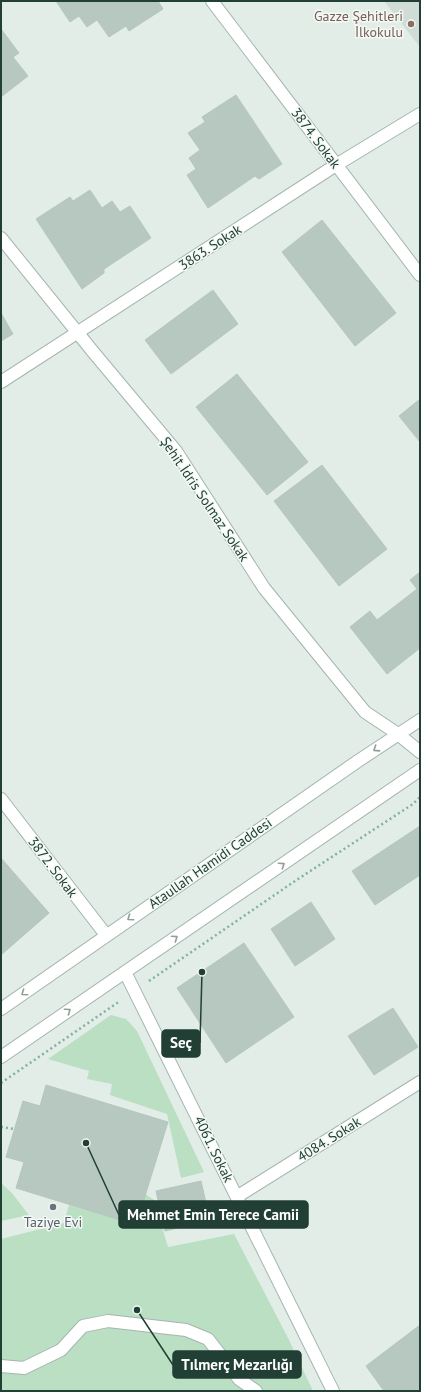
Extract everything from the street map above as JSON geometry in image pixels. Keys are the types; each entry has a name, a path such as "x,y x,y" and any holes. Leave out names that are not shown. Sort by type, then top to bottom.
{"street":[{"name":"3874. Sokak","path":"212,1 420,275"},
{"name":"3863. Sokak","path":"1,382 336,165 420,114"},
{"name":"Şehit İdris Solmaz Sokak","path":"1,238 176,451 264,588 365,712 398,734 420,752"},
{"name":"Ataullah Hamidi Caddesi","path":"1,1009 358,761 420,720"},
{"path":"1,1057 420,770"},
{"name":"3872. Sokak","path":"1,799 106,935"},
{"name":"4061. Sokak","path":"125,972 334,1391"},
{"name":"4084. Sokak","path":"238,1196 420,1082"},
{"path":"1,1366 24,1368 61,1350 83,1326 108,1321 186,1330 208,1338 239,1379 256,1391"}],"path":[{"path":"1,1083 295,881 413,804 420,797"},
{"path":"1,1127 15,1129"}],"shaded area":[{"name":"Gazze Şehitleri İlkokulu","path":"384,1 420,1 420,47"}],"green space":[{"path":"111,1015 126,1019 137,1031 204,1172 181,1178 167,1114 110,1095 112,1084 87,1079 89,1071 48,1059"},
{"path":"1,1183 11,1192 29,1215 1,1221"},
{"path":"145,1194 154,1200 168,1247 234,1234 289,1340 313,1391 1,1391 1,1239 64,1223 69,1205 136,1225"}],"building":[{"path":"56,1 158,1 163,9 129,31 126,26 109,37 97,20 87,27 79,16 70,22"},
{"path":"1,29 19,53 13,57 28,76 1,97"},
{"path":"236,95 282,164 259,179 255,176 208,208 187,175 196,169 189,158 200,150 188,133 205,122 202,117"},
{"path":"90,190 102,208 112,201 120,212 130,206 151,238 104,269 104,273 82,289 36,219 70,197 73,201"},
{"path":"322,220 396,313 355,346 282,252"},
{"path":"213,290 238,324 171,374 145,340"},
{"path":"1,313 13,334 1,341"},
{"path":"237,374 308,462 267,495 196,407"},
{"path":"420,399 420,442 399,416"},
{"path":"322,465 387,549 339,586 274,501"},
{"path":"420,572 420,648 387,674 350,627 370,611 377,620 417,589 410,580"},
{"path":"420,826 420,875 375,905 352,871"},
{"path":"1,858 49,913 1,955"},
{"path":"311,902 335,939 295,966 271,929"},
{"path":"244,943 294,1017 226,1063 177,988"},
{"path":"393,1008 418,1047 374,1075 348,1036"},
{"path":"46,1085 168,1122 136,1225 16,1188 24,1162 6,1157 23,1101 40,1106"},
{"path":"201,1181 210,1220 165,1231 156,1191"},
{"path":"420,1325 420,1391 384,1391 366,1366"}],"place":[{"name":"Gazze Şehitleri İlkokulu","path":"411,24"},
{"name":"Seç","path":"202,972"},
{"name":"Mehmet Emin Terece Camii","path":"86,1143"},
{"name":"Taziye Evi","path":"53,1207"},
{"name":"Tılmerç Mezarlığı","path":"137,1310"}]}
